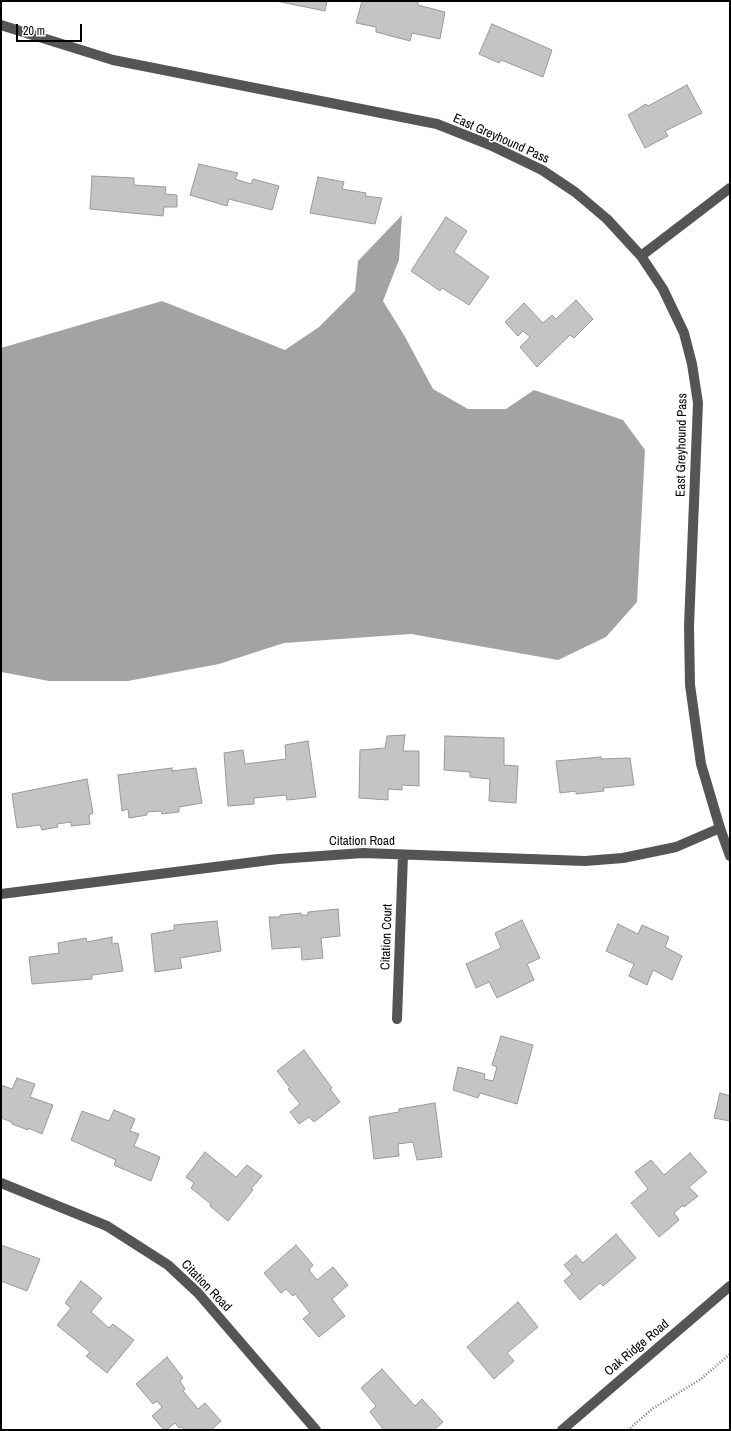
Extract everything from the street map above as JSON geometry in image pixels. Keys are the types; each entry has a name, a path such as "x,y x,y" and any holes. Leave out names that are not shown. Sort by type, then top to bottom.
{"street":[{"name":"East Greyhound Pass","path":"1,25 113,60 437,124 490,145 542,170 575,192 607,219 641,256 663,289 684,333 692,364 698,403 689,626 690,685 701,764 730,856"},
{"path":"641,256 730,188"},
{"name":"Citation Road","path":"1,894 278,859 363,853 585,861 623,858 676,847 720,828"},
{"name":"Citation Court","path":"397,1019 403,855"},
{"name":"Citation Road","path":"1,1183 107,1226 168,1265 198,1293 316,1430"},
{"name":"Oak Ridge Road","path":"562,1430 730,1286"}],"path":[{"path":"628,1430 652,1409 701,1379 730,1354"}],"shaded area":[{"path":"402,215 399,260 383,301 404,335 433,389 468,409 506,409 534,390 623,420 645,450 637,602 606,637 558,660 411,634 284,643 219,664 128,681 49,681 1,672 1,348 162,301 285,350 319,327 355,291 358,261"}],"building":[{"path":"276,1 327,1 325,11"},
{"path":"362,1 413,1 418,2 418,5 445,12 440,39 412,33 410,41 376,32 376,27 356,23"},
{"path":"492,24 552,50 543,77 501,60 499,63 479,54"},
{"path":"687,85 702,113 665,131 668,136 645,148 628,115 646,104 648,106"},
{"path":"199,164 238,173 235,179 251,184 253,179 279,186 272,210 229,199 227,206 190,195"},
{"path":"92,176 134,178 134,185 166,187 165,194 177,195 177,207 164,207 163,216 90,209"},
{"path":"318,177 344,182 342,189 366,193 365,196 382,198 375,224 310,213"},
{"path":"446,217 467,231 454,252 489,277 469,305 442,288 440,291 411,271"},
{"path":"576,300 593,319 574,338 570,335 537,367 520,347 530,337 523,331 518,336 505,322 524,303 543,323 552,315 556,319"},
{"path":"405,735 403,751 419,751 419,786 402,785 402,790 388,789 388,800 359,798 360,750 385,748 387,736"},
{"path":"445,736 504,738 504,765 518,766 516,803 489,801 490,779 470,777 470,772 444,770"},
{"path":"308,741 316,797 287,800 286,795 254,798 254,804 228,806 224,753 243,750 245,764 286,759 285,745"},
{"path":"601,757 601,759 630,758 634,785 603,788 604,791 576,794 576,791 560,793 556,761"},
{"path":"172,768 172,771 196,768 202,803 179,807 179,812 162,814 161,811 147,812 147,815 129,818 128,809 122,811 118,775"},
{"path":"87,779 93,813 89,815 90,824 71,826 71,822 57,824 58,827 42,830 40,825 17,828 12,794"},
{"path":"338,909 340,936 321,938 323,958 302,960 301,947 272,949 269,917 280,917 280,915 301,913 301,915 308,915 308,912"},
{"path":"522,920 540,958 527,964 534,980 497,998 489,982 476,988 466,964 501,948 495,933"},
{"path":"217,921 221,951 180,958 182,968 155,972 151,934 174,930 174,925"},
{"path":"618,924 638,934 642,925 669,937 665,947 682,956 672,980 653,970 647,985 629,976 634,964 606,951"},
{"path":"112,937 112,944 118,943 123,971 92,975 92,979 32,984 29,957 59,953 58,943 86,938 87,942"},
{"path":"501,1036 533,1045 517,1104 480,1093 478,1098 453,1090 458,1067 485,1074 484,1079 493,1081 497,1067 492,1065"},
{"path":"304,1050 332,1088 330,1089 340,1102 314,1122 309,1117 299,1124 290,1112 300,1104 288,1089 290,1088 277,1071"},
{"path":"17,1078 35,1084 30,1097 53,1105 42,1134 28,1128 28,1130 12,1124 12,1122 1,1118 1,1085 12,1089"},
{"path":"720,1093 730,1096 730,1121 714,1118"},
{"path":"435,1103 442,1157 417,1160 413,1142 398,1144 399,1156 374,1159 369,1117 399,1112 399,1109"},
{"path":"114,1110 135,1119 130,1131 139,1134 134,1146 160,1157 151,1181 114,1165 116,1160 71,1140 82,1111 109,1121"},
{"path":"205,1152 236,1177 247,1165 262,1176 251,1189 253,1190 228,1221 210,1206 211,1204 191,1188 194,1183 186,1177"},
{"path":"690,1153 707,1172 689,1187 698,1196 684,1207 683,1205 674,1213 679,1220 659,1237 631,1203 648,1189 635,1172 651,1160 664,1175"},
{"path":"616,1234 636,1258 603,1286 600,1283 580,1300 564,1281 572,1274 564,1265 576,1255 583,1263"},
{"path":"1,1245 40,1259 27,1291 1,1281"},
{"path":"296,1245 313,1265 309,1270 317,1280 333,1267 348,1285 332,1299 345,1316 319,1337 303,1319 310,1313 295,1294 293,1296 286,1289 281,1293 264,1273"},
{"path":"81,1281 102,1298 91,1312 109,1328 113,1324 134,1340 107,1373 86,1356 90,1352 57,1325 71,1308 65,1303"},
{"path":"518,1302 538,1327 507,1353 514,1361 494,1379 467,1347"},
{"path":"167,1357 183,1378 180,1381 185,1389 183,1391 198,1409 205,1403 221,1421 211,1430 185,1430 182,1427 179,1428 175,1423 164,1430 152,1416 162,1407 157,1401 153,1404 136,1384"},
{"path":"382,1369 415,1406 422,1399 443,1422 434,1430 384,1430 370,1412 376,1406 361,1388"}]}
